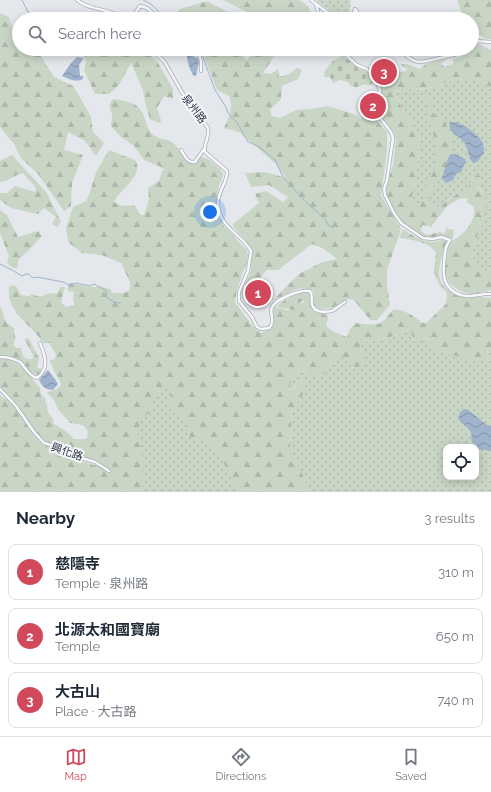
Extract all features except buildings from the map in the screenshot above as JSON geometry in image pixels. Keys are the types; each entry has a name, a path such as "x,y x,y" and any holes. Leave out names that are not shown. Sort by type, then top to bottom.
{"street":[{"path":"77,0 83,4 111,12"},
{"path":"311,0 327,12"},
{"path":"316,4 318,12"},
{"path":"136,12 140,6 147,8 152,12"},
{"path":"479,41 491,42"},
{"name":"泉州路","path":"158,56 164,61 183,94 208,128 209,134 204,149"},
{"path":"199,56 201,71"},
{"path":"347,56 357,65 367,69 379,86 381,98 377,110 378,114 391,132 393,138 387,180 384,189 385,195 394,213 401,223 423,238 433,239 441,237 450,240 446,246 444,278 448,287 453,291 466,296 491,294"},
{"path":"407,56 412,60 423,63 450,56"},
{"path":"181,150 191,163 195,162 204,149 207,154 227,171 218,201 220,215 228,227 251,251 248,271 239,301 252,317 257,327 261,329 269,328 273,323 273,305 280,300 300,291 310,291 313,308 318,312 331,311 345,302"},
{"path":"0,357 8,357 20,363 30,375 37,378 46,367 45,356 40,343"},
{"name":"興化路","path":"0,389 16,406 34,432 44,443 58,447 75,456 95,462 108,471"}],"green space":[{"path":"223,0 299,0 308,6 310,12 247,12"},
{"path":"316,0 351,0 349,12 332,12"},
{"path":"457,0 491,0 491,39 485,39 479,34 479,12 461,12"},
{"path":"207,1 228,12 178,12 180,9"},
{"path":"0,13 9,17 12,27 12,56 41,56 54,77 73,86 91,117 93,132 104,143 96,156 85,141 68,132 64,150 83,155 72,183 71,206 64,211 38,174 21,158 14,144 0,127"},
{"path":"479,44 491,50 491,87 476,79 463,79 434,87 401,90 395,93 421,143 412,196 416,206 419,206 424,198 425,186 435,169 437,159 434,136 428,120 428,104 426,101 421,100 421,97 424,96 429,100 434,116 437,114 446,122 447,131 453,143 452,152 444,172 430,194 430,205 439,206 443,204 456,194 466,190 471,178 475,175 481,176 481,179 477,185 486,198 486,208 484,223 478,233 472,253 477,267 486,271 491,268 491,290 485,292 483,291 476,295 463,292 453,286 446,277 445,271 448,245 468,228 474,216 474,207 467,202 468,198 459,199 447,206 431,227 422,225 421,231 427,235 440,232 444,234 446,228 454,230 453,238 422,237 403,226 397,220 385,191 393,165 396,139 394,133 379,112 383,99 381,86 384,76 380,74 384,69 390,69 389,73 392,75 407,70 401,65 402,64 407,64 420,69 426,64 446,59 441,63 445,67 453,64 453,59 479,56"},
{"path":"84,56 151,56 157,61 173,89 173,99 164,96 157,108 162,123 150,120 143,90 131,63 119,85 109,94 95,94 84,70 86,63"},
{"path":"204,56 242,56 247,60 251,56 274,56 263,73 271,74 278,69 279,77 289,74 297,68 302,70 298,79 282,86 281,99 270,110 272,116 280,118 296,110 327,106 354,114 361,119 366,113 372,115 387,132 387,153 381,195 401,229 387,270 387,286 390,305 377,320 370,320 354,300 347,299 332,308 319,309 314,305 314,291 300,288 272,301 299,274 322,262 337,259 324,249 312,244 278,270 267,270 242,298 242,292 251,271 251,247 232,225 259,203 255,194 266,191 283,202 288,197 269,185 251,187 245,173 265,172 286,178 276,164 239,132 224,128 228,120 231,104 229,96 217,90"},
{"path":"343,56 358,68 366,71 374,82 369,86 365,84 358,87 352,87 348,82 340,80 333,83 330,77 324,77 324,73 330,64"},
{"path":"463,79 476,79 491,87 491,268 486,271 477,267 472,253 478,233 484,223 485,215 482,190 477,185 481,179 475,175 471,178 466,190 454,195 440,206 430,205 416,207 412,196 421,143 395,93 401,90 426,89"},
{"path":"113,99 129,102 137,106 143,113 151,133 173,143 189,161 192,163 195,162 201,157 208,159 222,172 223,176 219,186 218,195 218,206 221,221 225,228 246,249 248,254 235,302 250,323 261,333 271,328 274,308 288,310 294,309 304,302 304,291 311,293 311,309 315,312 327,315 328,318 326,326 334,332 347,337 350,329 356,323 378,324 386,319 392,311 395,310 404,311 423,323 426,323 446,304 447,295 440,286 434,272 436,253 434,250 420,242 399,238 403,229 425,241 433,242 443,240 446,242 439,269 441,281 445,287 451,291 467,296 491,298 491,347 487,348 488,359 470,361 426,346 429,339 421,338 417,342 414,342 411,332 408,330 388,338 366,342 360,345 367,362 364,366 359,366 357,372 342,357 339,357 334,359 323,374 317,376 301,371 298,373 287,388 293,390 299,380 306,382 302,391 303,395 292,411 290,449 311,492 242,492 235,487 219,453 211,448 206,441 190,437 189,430 183,420 177,414 172,413 170,408 170,397 172,392 168,389 162,392 150,406 150,412 139,424 138,432 143,475 142,492 0,492 0,395 10,402 20,414 29,429 43,445 55,448 67,456 100,467 102,464 45,443 23,413 0,387 0,306 7,323 14,328 16,339 14,341 14,346 21,348 23,356 27,359 33,359 33,355 25,340 26,338 29,339 39,358 37,367 41,369 42,372 38,375 30,372 29,375 40,388 41,395 45,398 48,412 54,421 53,423 67,432 74,439 87,438 88,431 83,425 70,423 58,409 54,400 47,393 58,388 61,384 50,362 50,360 55,359 56,355 50,343 43,343 15,311 9,296 9,287 12,285 16,286 21,295 29,296 32,294 40,297 47,294 57,293 61,287 65,287 61,302 66,307 74,306 74,292 67,289 70,283 91,287 103,287 110,289 113,293 120,293 130,289 130,282 121,263 102,255 82,253 68,242 66,228 73,207 86,201 96,172 109,150 135,160 137,171 134,177 114,202 126,206 134,205 141,215 144,215 149,199 148,188 159,181 162,171 165,170 144,160 134,146 120,136 111,126 112,116 110,106"},
{"path":"12,155 46,192 61,221 57,227 52,224 56,217 44,208 38,214 11,208 0,200 0,193 7,193 15,186 35,192 36,188 23,173 0,182 0,161"},
{"path":"0,210 7,215 18,237 38,231 42,236 18,260 18,267 16,268 13,268 7,263 9,256 0,233"},
{"path":"304,292 307,300 300,302 302,308 297,312 276,306 290,297"},
{"path":"408,330 411,332 413,341 421,338 429,339 427,346 470,361 488,359 487,347 491,347 491,492 311,492 290,449 292,411 303,395 302,391 305,385 298,381 293,390 288,389 288,386 301,371 317,376 323,374 334,359 339,357 342,357 356,371 362,353 360,345 366,342 389,338"},
{"path":"175,381 219,444 248,492 138,492 134,426 155,396"}],"water":[{"path":"187,56 193,56 199,59 196,76 194,76 191,72"},
{"path":"77,57 84,58 79,65 80,76 83,76 83,79 75,81 62,76 71,63"},
{"path":"453,122 466,127 475,133 481,140 484,153 477,162 473,163 464,142 450,129 450,123"},
{"path":"451,154 455,154 465,159 466,163 461,172 456,174 453,180 446,183 442,178 448,158"},
{"path":"48,370 58,384 53,390 44,387 39,380"},
{"path":"467,409 491,427 491,451 479,449 479,444 473,444 471,432 459,420 461,411"}],"waterway":[{"path":"22,0 28,12"},
{"path":"143,0 151,4 159,12"},
{"path":"203,56 215,90 226,107 228,113 236,121 248,142 258,146 275,160 283,177 306,202 326,220 327,224 333,228"},
{"path":"0,264 22,276 28,274 33,278 37,277 63,282 69,285 76,283 90,286 94,284 107,291 106,297 114,302 120,303"}],"place":[{"name":"大古山","path":"384,72"},
{"name":"北源太和國寶廟","path":"373,106"},
{"name":"慈隱寺","path":"258,293"}]}
